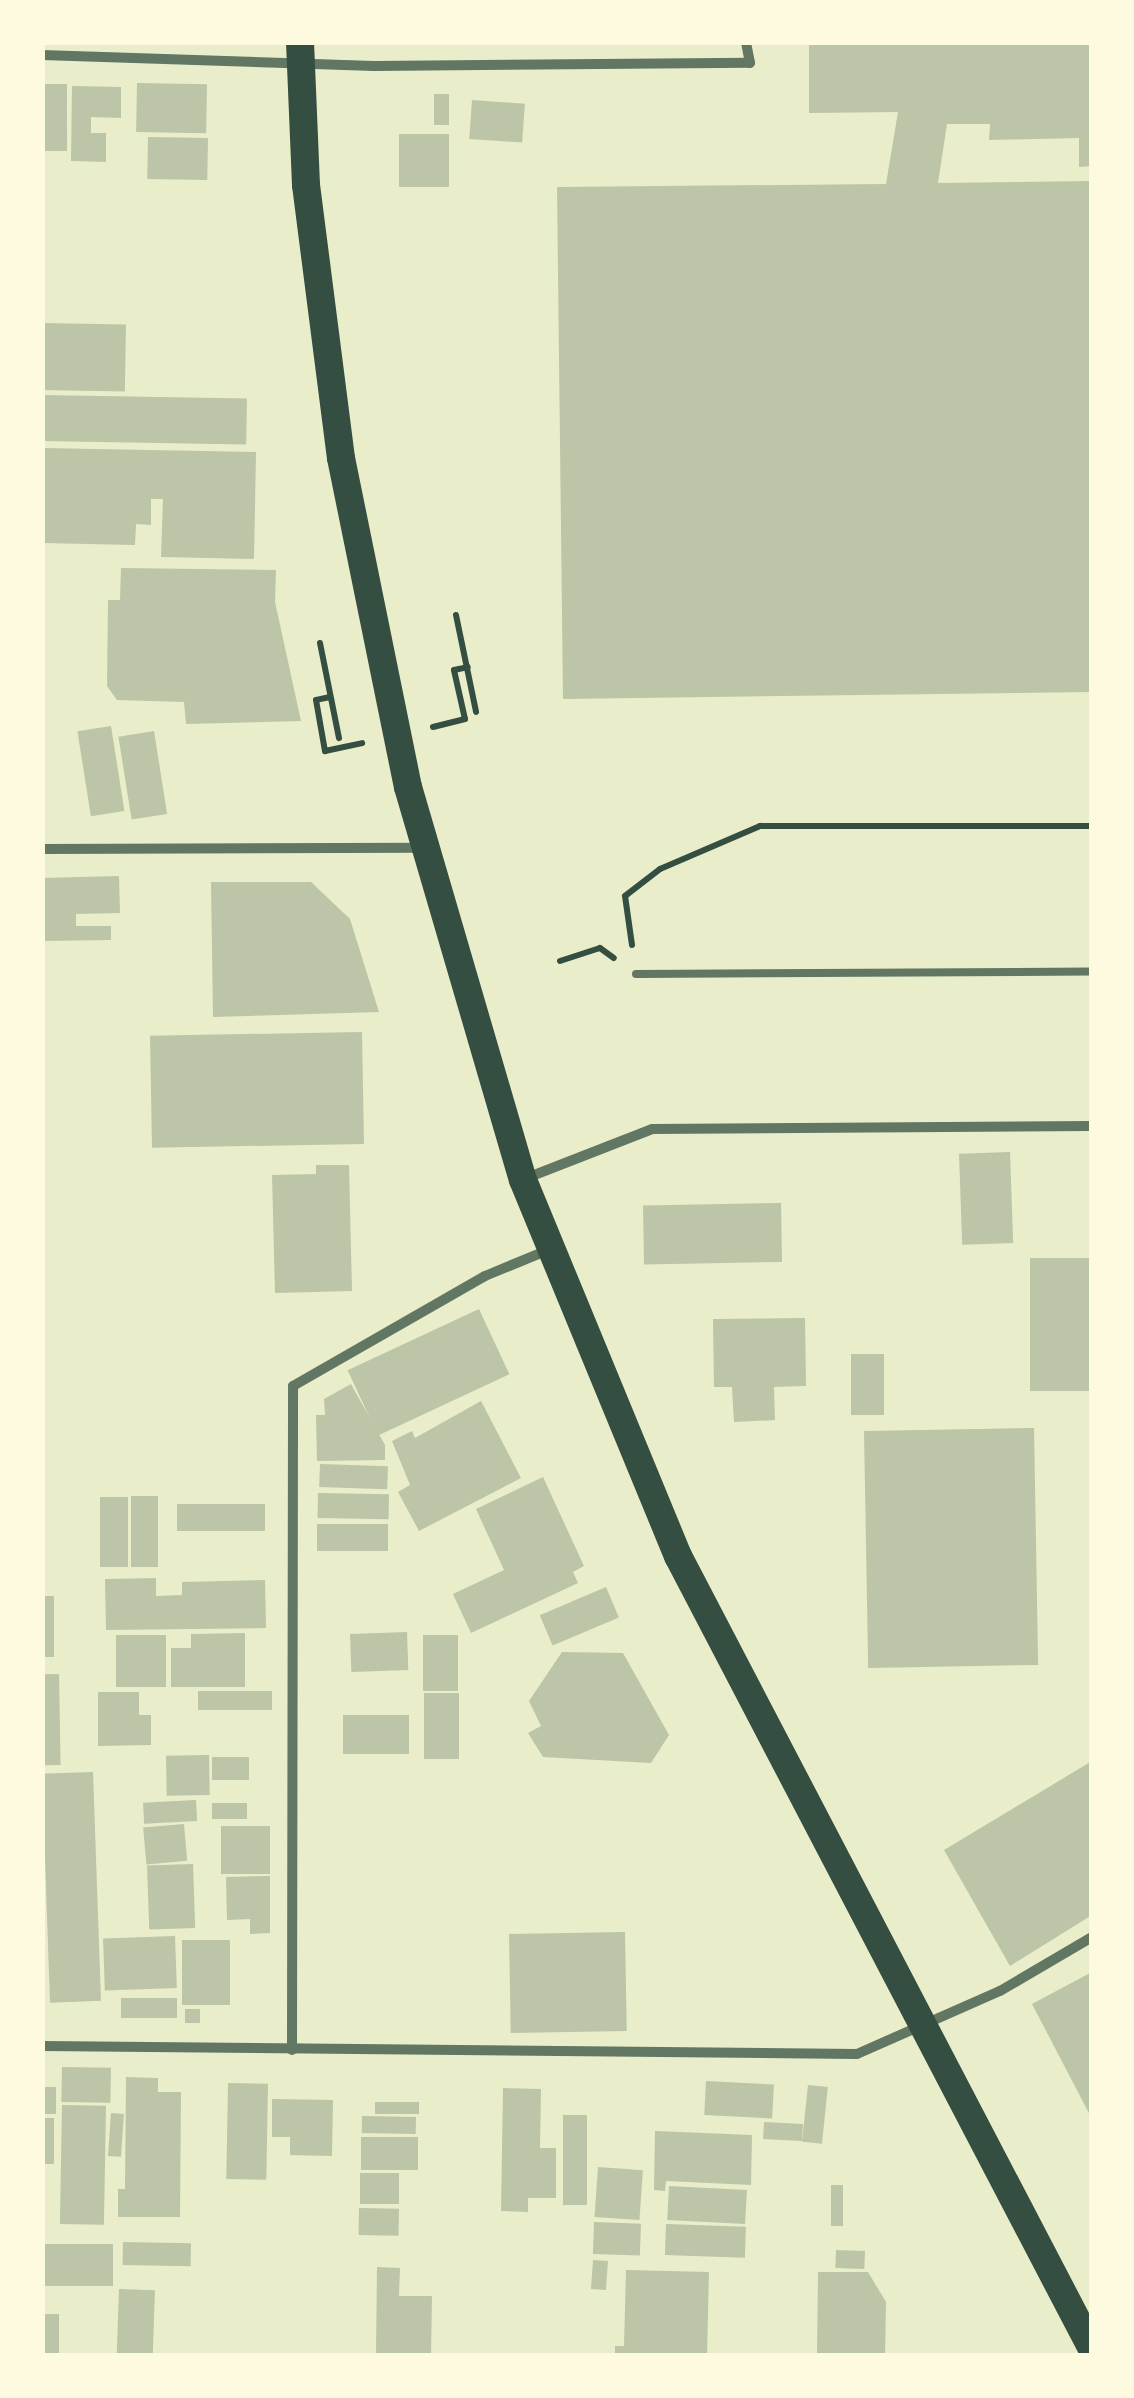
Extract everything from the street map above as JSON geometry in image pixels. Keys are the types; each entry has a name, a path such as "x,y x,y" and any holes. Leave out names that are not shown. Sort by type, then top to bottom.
{"highway":[{"path":"300,52 306,185 341,458 424,848 523,1180 678,1556 1092,2348"}],"street":[{"path":"42,55 300,52 374,66 750,62 746,42"},
{"path":"42,849 424,848"},
{"path":"523,1180 652,1129 1092,1126"},
{"path":"292,2050 293,1386 485,1276 549,1250"},
{"path":"42,2046 806,2057 870,2052 923,2029 1092,1937"}],"lane":[{"path":"636,974 1092,972"}],"path":[{"path":"456,615 476,712"},
{"path":"320,644 339,738"},
{"path":"636,974 625,896 660,869 760,826 1092,826"},
{"path":"560,961 600,948 636,974"}],"building":[{"path":"809,42 1092,42 1092,166 1079,167 1079,138 989,140 990,124 947,124 938,183 1092,181 1092,692 563,699 557,187 886,184 898,112 809,113"},
{"path":"137,83 207,84 206,133 136,132"},
{"path":"42,84 67,84 67,151 42,151"},
{"path":"72,86 121,87 121,118 91,117 91,133 106,133 106,162 71,161"},
{"path":"434,94 449,94 449,125 434,125"},
{"path":"472,100 525,104 522,143 469,139"},
{"path":"399,134 449,134 449,187 399,187"},
{"path":"148,137 208,138 207,180 147,179"},
{"path":"42,323 126,324 125,391 42,390"},
{"path":"42,395 247,399 246,445 42,441"},
{"path":"42,448 256,452 254,559 161,557 163,499 151,499 151,525 136,524 135,545 42,543"},
{"path":"121,568 276,570 275,602 301,721 186,724 184,702 117,700 107,686 108,600 120,600"},
{"path":"111,726 124,811 91,816 77,731"},
{"path":"154,731 167,814 132,820 118,737"},
{"path":"119,876 120,913 76,914 76,926 111,926 111,940 43,941 42,878"},
{"path":"211,882 311,882 350,919 379,1012 213,1017"},
{"path":"362,1032 364,1144 152,1148 150,1036"},
{"path":"1010,1152 1013,1243 962,1245 959,1154"},
{"path":"316,1165 349,1165 352,1291 275,1293 272,1175 316,1174"},
{"path":"781,1203 782,1262 644,1264 643,1205"},
{"path":"1030,1258 1092,1258 1092,1391 1030,1391"},
{"path":"479,1309 509,1374 378,1436 348,1370"},
{"path":"805,1318 806,1386 774,1387 775,1420 734,1422 732,1387 714,1387 713,1319"},
{"path":"851,1354 884,1354 884,1415 851,1415"},
{"path":"351,1384 385,1445 385,1460 317,1461 316,1415 325,1415 324,1399"},
{"path":"481,1401 521,1478 419,1531 398,1492 410,1485 392,1441 412,1431 415,1438"},
{"path":"1034,1428 1038,1665 868,1668 864,1431"},
{"path":"320,1464 388,1466 387,1489 319,1487"},
{"path":"543,1477 584,1566 573,1572 578,1583 471,1633 453,1594 504,1570 476,1509"},
{"path":"318,1493 389,1494 389,1519 318,1518"},
{"path":"131,1496 158,1496 158,1567 131,1567"},
{"path":"100,1497 128,1497 128,1567 100,1567"},
{"path":"177,1504 265,1504 265,1531 177,1531"},
{"path":"317,1524 388,1524 388,1551 317,1551"},
{"path":"156,1578 156,1596 182,1595 182,1582 265,1580 266,1628 106,1630 105,1579"},
{"path":"606,1587 619,1617 553,1646 540,1615"},
{"path":"42,1596 54,1596 54,1657 42,1657"},
{"path":"407,1632 408,1670 351,1672 350,1634"},
{"path":"245,1633 245,1687 171,1687 171,1648 191,1648 191,1634"},
{"path":"116,1635 166,1635 166,1687 116,1687"},
{"path":"423,1635 458,1635 458,1691 423,1691"},
{"path":"562,1652 623,1653 669,1735 651,1763 543,1757 528,1733 541,1726 529,1701"},
{"path":"42,1674 59,1674 61,1765 44,1765"},
{"path":"198,1691 272,1691 272,1710 198,1710"},
{"path":"98,1692 139,1692 139,1715 151,1715 151,1745 98,1746"},
{"path":"424,1693 459,1693 459,1759 424,1759"},
{"path":"343,1715 409,1715 409,1754 343,1754"},
{"path":"209,1755 210,1795 167,1796 166,1756"},
{"path":"212,1757 249,1757 249,1780 212,1780"},
{"path":"1092,1761 1092,1915 1010,1966 944,1850"},
{"path":"93,1772 101,2001 50,2003 42,1774"},
{"path":"196,1800 197,1821 144,1824 143,1803"},
{"path":"212,1803 247,1803 247,1819 212,1819"},
{"path":"184,1824 187,1861 146,1864 143,1828"},
{"path":"221,1826 270,1826 270,1874 221,1874"},
{"path":"193,1864 195,1928 149,1930 147,1866"},
{"path":"270,1876 270,1933 250,1934 250,1919 227,1920 226,1877"},
{"path":"625,1932 627,2031 511,2033 509,1934"},
{"path":"175,1936 177,1988 105,1990 103,1939"},
{"path":"182,1940 230,1940 230,2005 182,2005"},
{"path":"1092,1972 1092,2119 1032,2004"},
{"path":"121,1998 177,1998 177,2018 121,2018"},
{"path":"185,2009 200,2009 200,2023 185,2023"},
{"path":"62,2067 111,2068 110,2103 61,2102"},
{"path":"126,2077 158,2078 158,2092 181,2092 180,2217 118,2217 118,2189 125,2189"},
{"path":"706,2081 774,2085 772,2119 704,2115"},
{"path":"228,2083 268,2084 266,2180 226,2179"},
{"path":"808,2085 828,2087 822,2144 802,2142"},
{"path":"42,2087 56,2087 56,2114 42,2114"},
{"path":"503,2088 541,2089 540,2148 556,2148 556,2198 528,2198 528,2212 501,2211"},
{"path":"272,2099 333,2100 332,2156 290,2155 290,2137 272,2137"},
{"path":"375,2102 419,2102 419,2114 375,2114"},
{"path":"62,2105 106,2106 104,2225 60,2224"},
{"path":"111,2113 124,2114 121,2157 108,2156"},
{"path":"563,2115 587,2115 587,2205 563,2205"},
{"path":"362,2116 416,2117 416,2134 362,2133"},
{"path":"42,2118 54,2118 54,2164 42,2164"},
{"path":"764,2122 803,2124 802,2141 763,2139"},
{"path":"655,2131 752,2135 751,2185 666,2181 665,2191 654,2190"},
{"path":"361,2137 418,2137 418,2170 361,2170"},
{"path":"598,2167 643,2170 639,2220 595,2217"},
{"path":"360,2173 399,2173 399,2204 360,2204"},
{"path":"831,2185 843,2185 843,2226 831,2226"},
{"path":"669,2186 747,2190 745,2224 667,2220"},
{"path":"359,2208 399,2209 399,2236 359,2235"},
{"path":"594,2222 641,2224 640,2256 593,2254"},
{"path":"666,2224 746,2227 745,2258 665,2255"},
{"path":"123,2242 191,2243 191,2266 123,2265"},
{"path":"42,2244 113,2244 113,2286 42,2286"},
{"path":"836,2250 865,2251 864,2269 835,2268"},
{"path":"593,2260 608,2261 606,2290 591,2289"},
{"path":"377,2267 400,2268 399,2296 432,2296 431,2356 376,2356"},
{"path":"626,2270 709,2272 707,2356 615,2356 615,2346 624,2346"},
{"path":"818,2272 868,2272 886,2302 885,2356 817,2356"},
{"path":"119,2289 155,2290 153,2356 117,2356"},
{"path":"42,2314 59,2314 59,2356 42,2356"}]}
